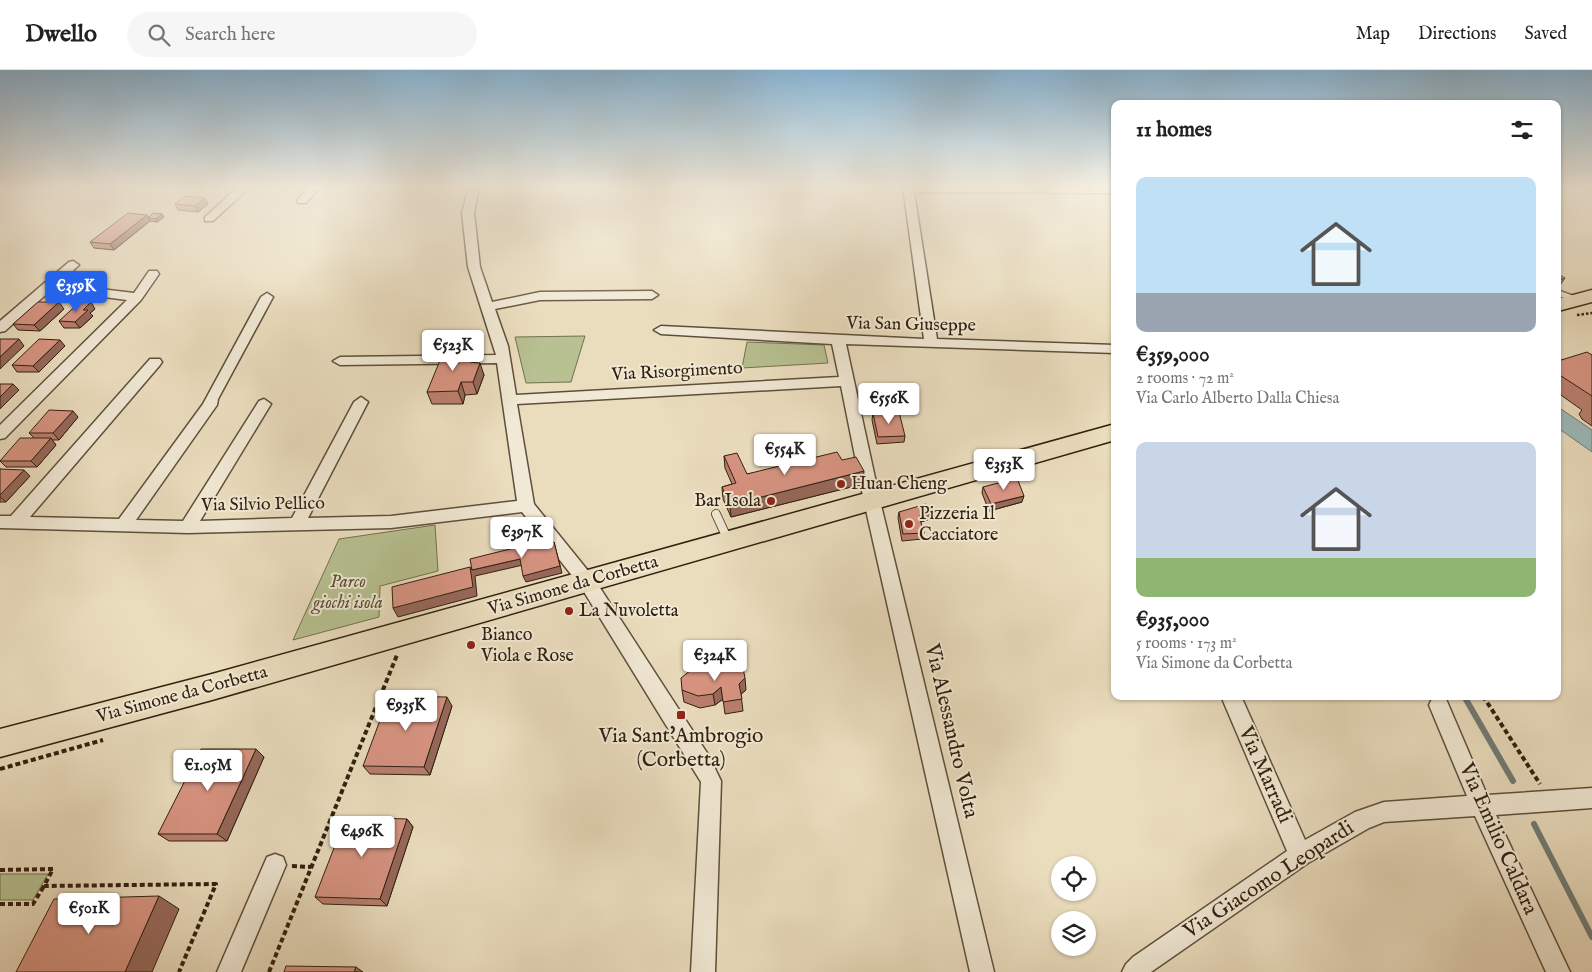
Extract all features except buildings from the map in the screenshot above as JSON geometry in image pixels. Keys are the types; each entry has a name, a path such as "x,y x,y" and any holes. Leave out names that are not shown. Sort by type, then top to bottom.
{"main road":[{"path":"1561,304 1584,298"},
{"name":"Via Simone da Corbetta","path":"0,743 212,687 1111,433"}],"street":[{"path":"470,229 474,267 503,359 526,506 587,582 702,763 711,781 712,796 703,972"},
{"path":"914,229 931,343"},
{"path":"0,328 73,265"},
{"path":"0,434 137,297 153,274"},
{"path":"48,286 137,297"},
{"path":"488,307 540,296 652,295"},
{"path":"123,526 210,406 211,399 267,297"},
{"path":"661,330 838,340"},
{"name":"Via San Giuseppe","path":"872,501 838,340 1111,349"},
{"path":"340,360 503,359"},
{"path":"5,524 155,362"},
{"name":"Via Risorgimento","path":"509,400 846,381"},
{"path":"297,524 361,402"},
{"path":"188,527 264,404"},
{"name":"Via Alessandro Volta","path":"872,501 982,972"},
{"name":"Via Silvio Pellico","path":"5,524 188,527 391,522 526,506"},
{"name":"Via Marradi","path":"1233,700 1300,855"},
{"name":"Via Emilio Caldara","path":"1439,706 1481,805 1558,972"},
{"name":"Via Giacomo Leopardi","path":"1134,972 1141,965 1300,855 1363,819 1384,812 1592,798"},
{"path":"229,972 275,865"}],"lane":[{"path":"1561,294 1584,298"},
{"path":"716,514 728,542"}],"path":[{"path":"269,972 397,655"},
{"path":"1486,700 1541,786 1549,785"},
{"path":"0,870 53,870 33,904 0,904"},
{"path":"44,886 216,884 179,972"}],"green space":[{"path":"585,336 571,382 526,383 515,337"},
{"path":"747,342 824,345 828,363 742,368"},
{"name":"Parco giochi isola","path":"435,525 438,571 380,586 379,617 293,640 339,539"},
{"path":"0,874 48,874 33,900 0,900"}],"water":[{"path":"1561,409 1592,430 1592,452 1561,430"}],"waterway":[{"path":"1466,700 1513,781"},
{"path":"1534,824 1592,937"}],"place":[{"name":"Huan Cheng","path":"841,484"},
{"name":"Bar Isola","path":"771,501"},
{"name":"Pizzeria Il Cacciatore","path":"909,524"},
{"name":"La Nuvoletta","path":"569,611"},
{"name":"Bianco Viola e Rose","path":"471,645"},
{"name":"Via Sant'Ambrogio (Corbetta)","path":"681,715"}]}
